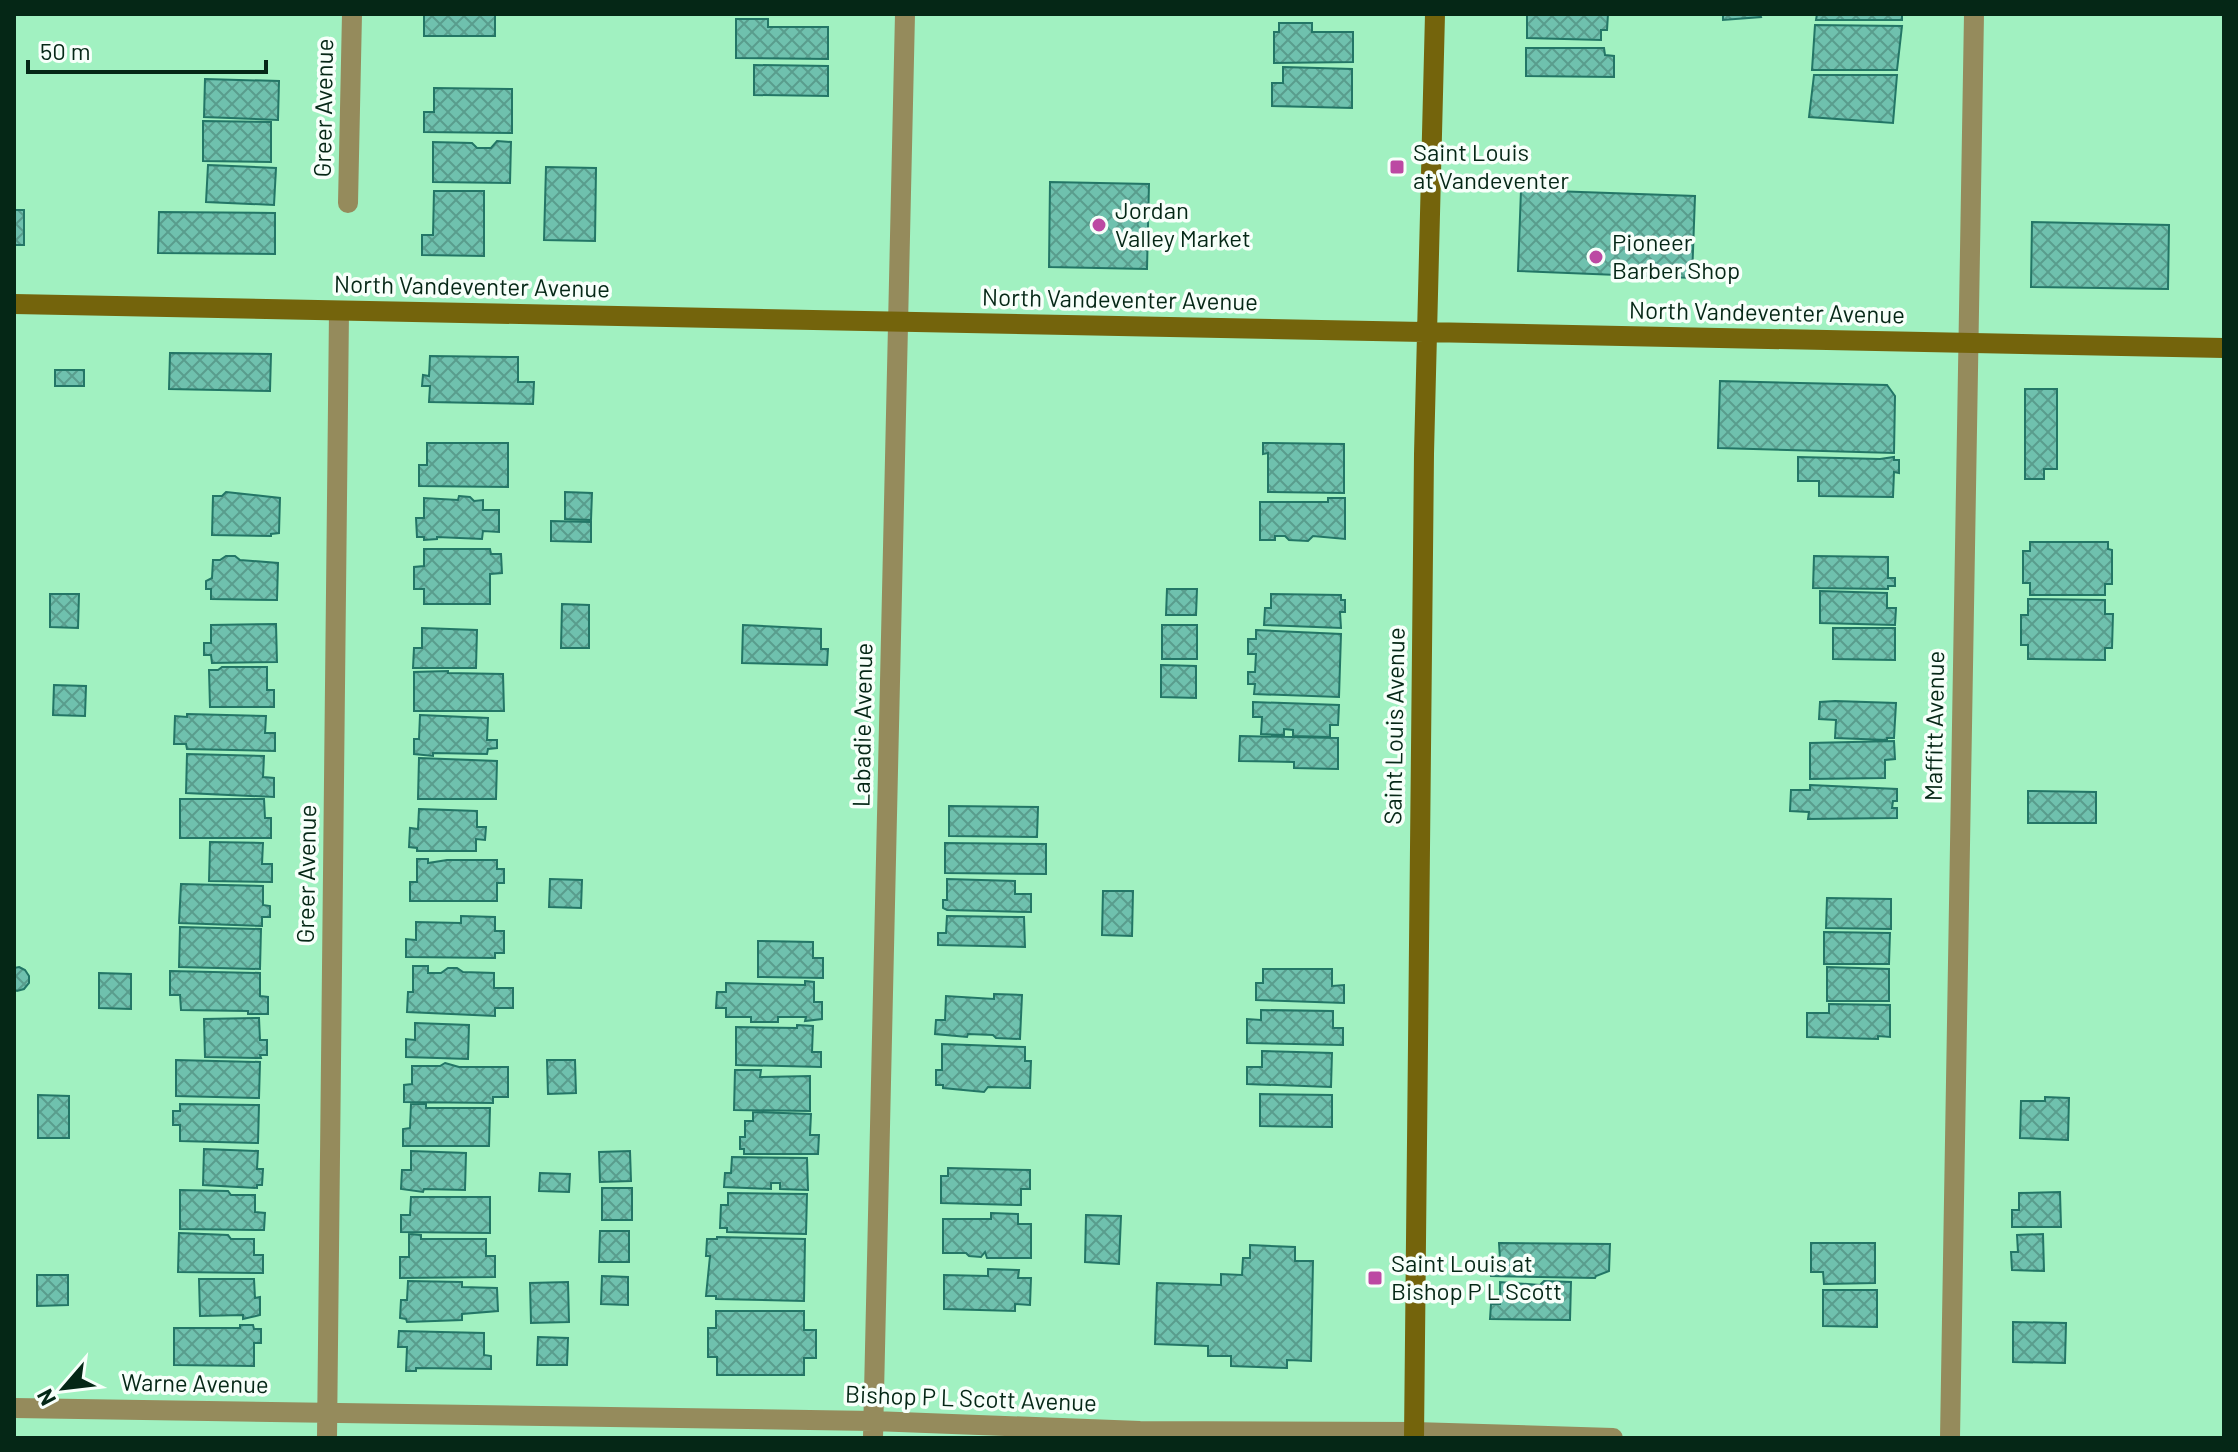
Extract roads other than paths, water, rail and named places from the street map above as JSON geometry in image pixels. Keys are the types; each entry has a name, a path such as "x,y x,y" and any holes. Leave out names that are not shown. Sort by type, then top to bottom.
{"main road":[{"name":"Saint Louis Avenue","path":"1414,1435 1426,333 1435,14"},
{"name":"North Vandeventer Avenue","path":"14,304 2224,348"}],"street":[{"name":"Greer Avenue","path":"348,203 352,14"},
{"name":"Labadie Avenue","path":"873,1430 905,14"},
{"name":"Maffitt Avenue","path":"1950,1438 1974,14"},
{"name":"Greer Avenue","path":"327,1438 339,311"},
{"name":"Warne Avenue","path":"14,1408 327,1412"},
{"name":"Bishop P L Scott Avenue","path":"327,1412 873,1430 1613,1438"}],"place":[{"name":"Saint Louis at Vandeventer","path":"1397,167"},
{"name":"Jordan Valley Market","path":"1099,225"},
{"name":"Pioneer Barber Shop","path":"1596,257"},
{"name":"Saint Louis at Bishop P L Scott","path":"1375,1278"}]}
